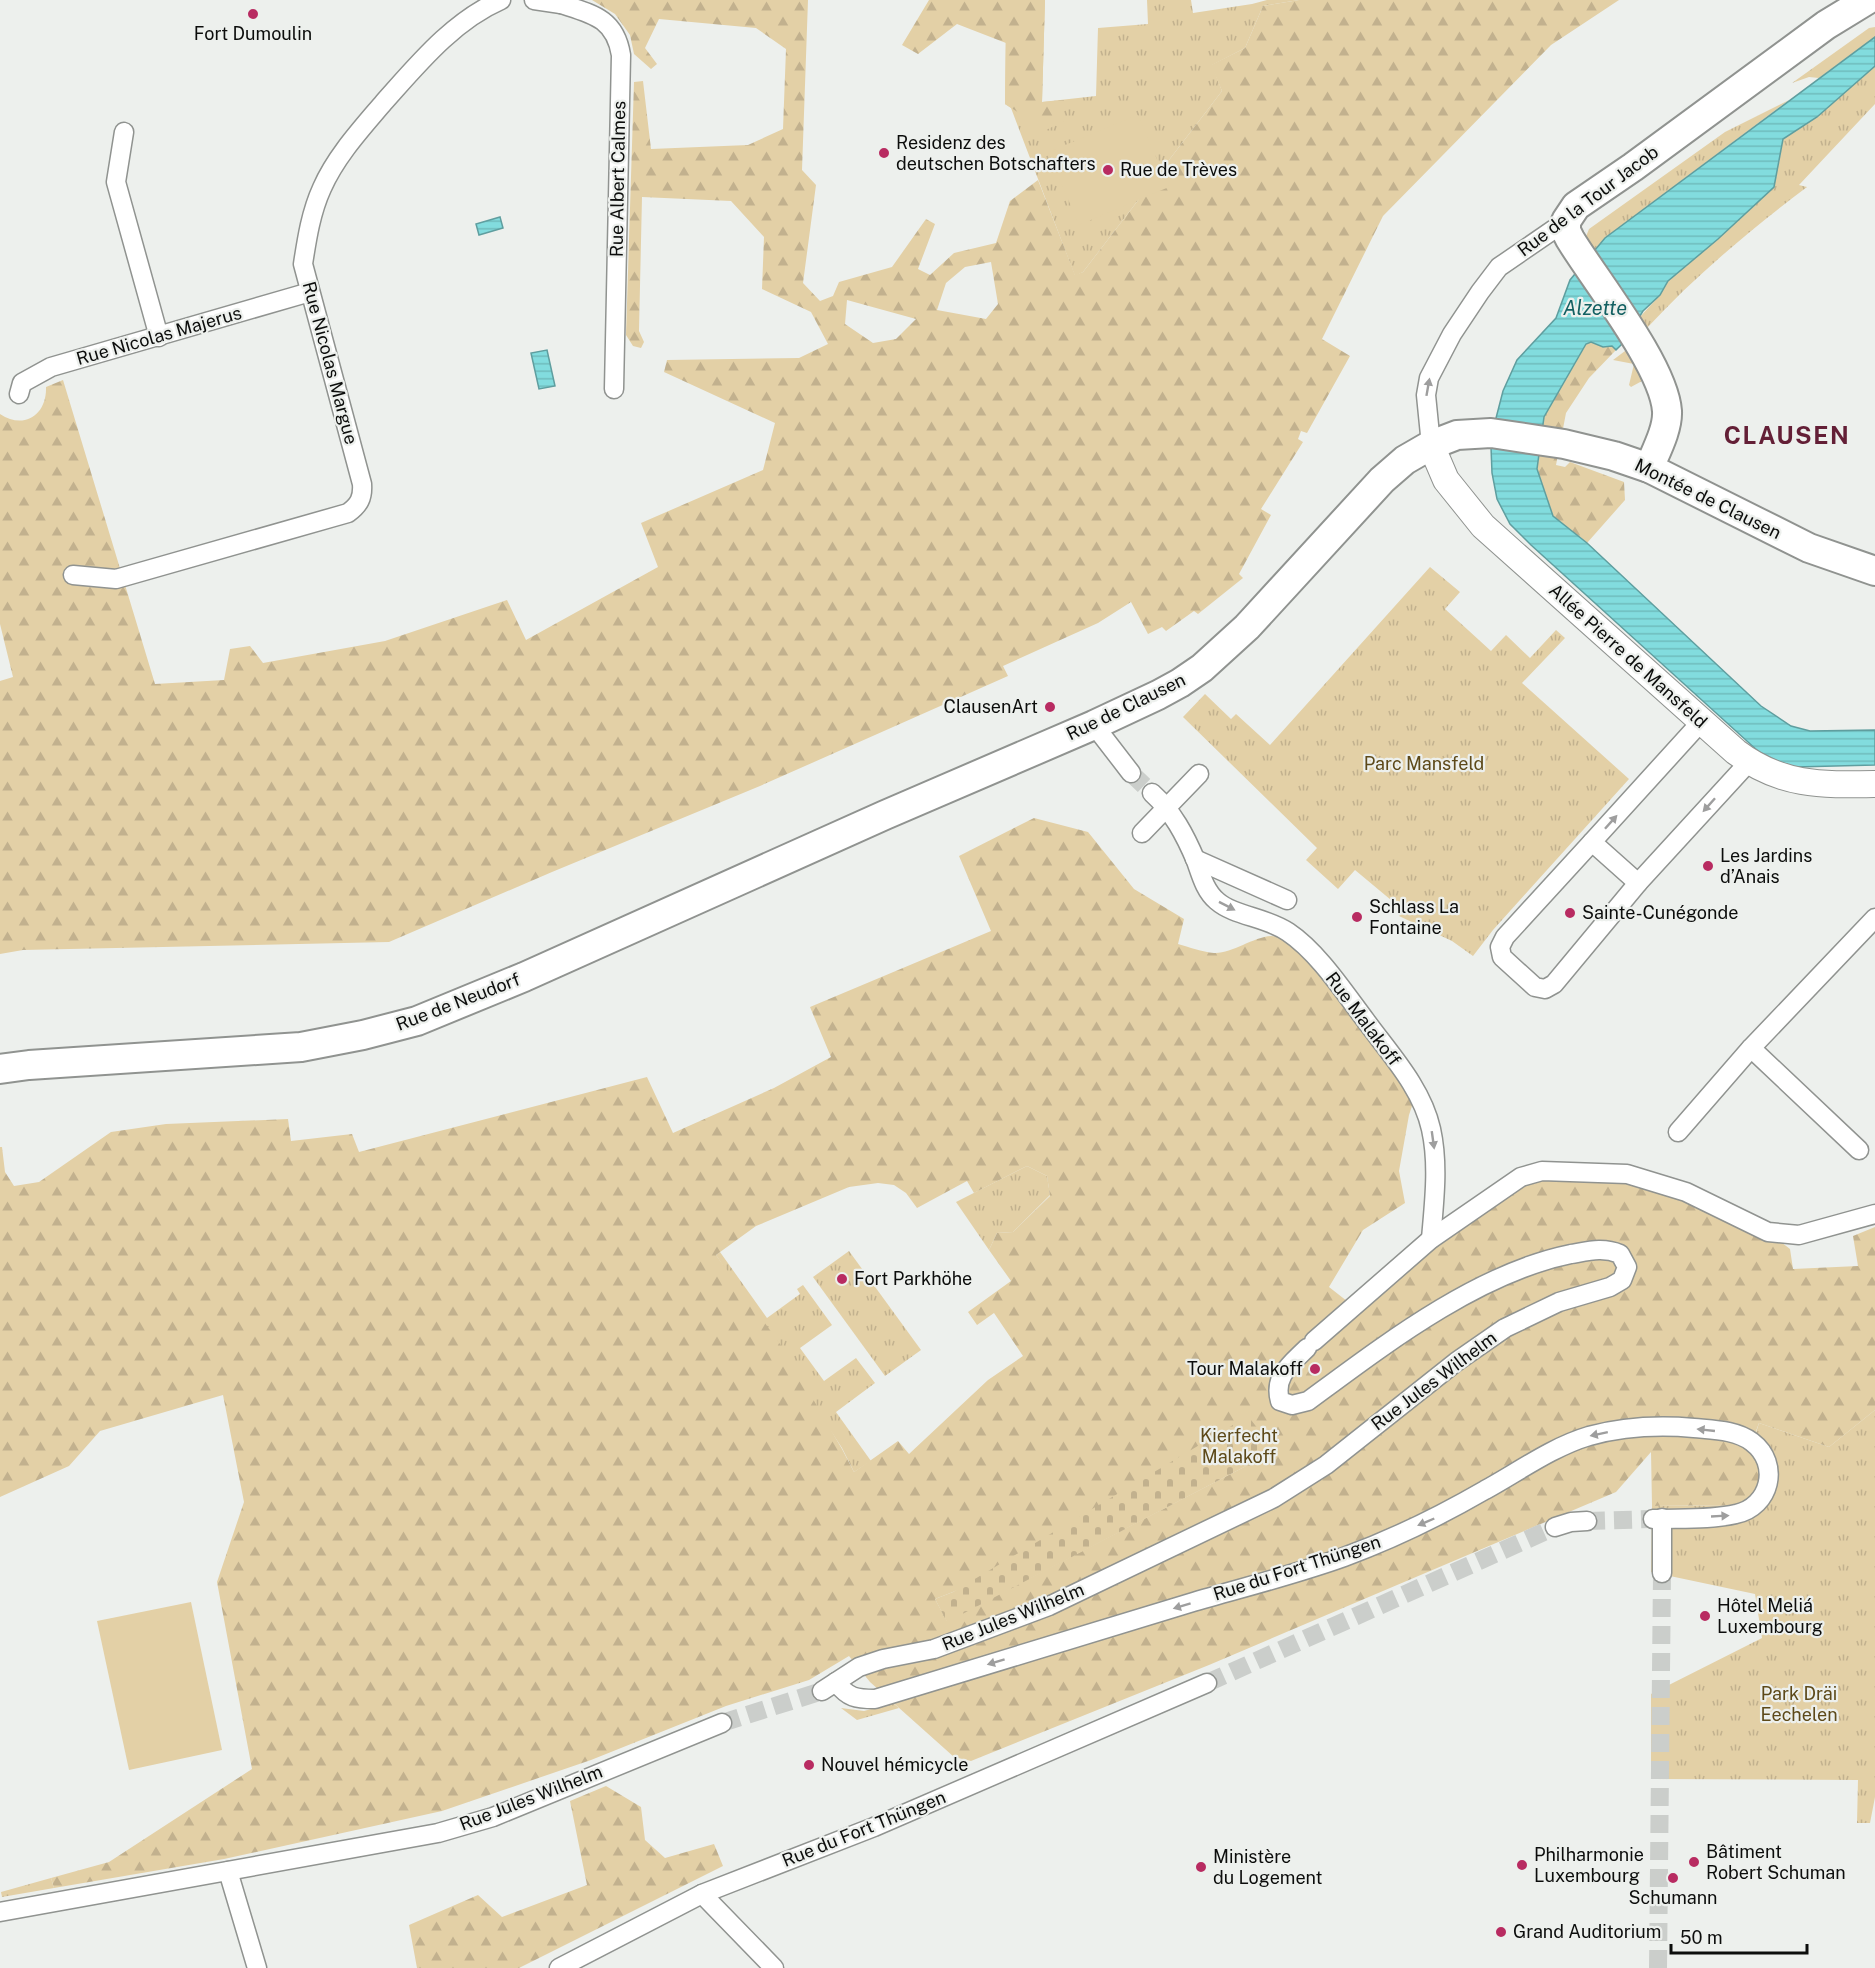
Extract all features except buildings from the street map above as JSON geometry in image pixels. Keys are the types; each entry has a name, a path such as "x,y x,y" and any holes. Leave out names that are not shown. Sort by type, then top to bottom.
{"main road":[{"name":"Rue de la Tour Jacob","path":"1566,220 1576,206 1633,167 1826,25 1868,0"},
{"path":"1566,220 1570,239 1633,335 1665,396 1668,413 1649,468"},
{"name":"Montée de Clausen","path":"1431,445 1457,435 1491,434 1564,444 1614,456 1649,468 1809,548 1875,572"},
{"name":"Allée Pierre de Mansfeld","path":"1431,445 1446,480 1483,526 1701,722 1749,762 1773,774 1797,782 1825,785 1875,784"},
{"name":"Rue de Clausen","path":"885,815 1094,725 1158,695 1202,668 1247,627 1382,480 1405,460 1431,445"},
{"name":"Rue de Neudorf","path":"0,1069 29,1065 301,1047 363,1035 417,1021 524,977 885,815"}],"street":[{"name":"Rue Nicolas Margue","path":"73,575 116,579 348,513 357,506 362,495 362,484 303,264 309,227 322,187 353,138 421,60 482,8 501,0"},
{"path":"534,0 562,2"},
{"name":"Rue Albert Calmes","path":"562,2 590,13 609,26 619,39 621,55 614,389"},
{"path":"124,132 116,182 159,337"},
{"name":"Rue de la Tour Jacob","path":"1431,445 1426,395 1429,378 1452,334 1499,267 1566,220"},
{"name":"Rue Nicolas Majerus","path":"19,394 22,382 51,367 310,292"},
{"path":"1701,722 1505,937 1500,947 1502,957 1534,987 1545,989 1554,984 1638,883 1749,762"},
{"path":"1094,725 1131,773"},
{"path":"1142,834 1199,774"},
{"name":"Rue Malakoff","path":"1152,793 1167,806 1183,832 1207,890 1217,901 1230,909 1270,921 1290,933 1329,971 1413,1086 1426,1111 1434,1149 1436,1189 1431,1239"},
{"path":"1592,842 1638,883"},
{"path":"1195,860 1287,900"},
{"path":"1678,1132 1751,1048 1875,918"},
{"path":"1751,1048 1859,1150"},
{"name":"Rue Jules Wilhelm","path":"829,1687 859,1667 883,1659 934,1649 1049,1605 1274,1498 1326,1465 1456,1362 1505,1328 1559,1302 1610,1287 1622,1280 1627,1267 1620,1254 1608,1249 1595,1249 1543,1260 1483,1286 1414,1326 1308,1401 1292,1405 1280,1401 1277,1388 1284,1371 1310,1344 1431,1239 1521,1177 1542,1171 1627,1174 1686,1192 1768,1232 1799,1235 1875,1214"},
{"name":"Rue du Fort Thüngen","path":"829,1687 860,1699 875,1698 1344,1557 1438,1517 1556,1450 1587,1437 1625,1429 1689,1428 1738,1434 1752,1442 1762,1451 1768,1464 1770,1478 1766,1491 1758,1503 1747,1511 1733,1515 1657,1519 1662,1573"},
{"path":"1555,1527 1570,1522 1587,1521"},
{"name":"Rue du Fort Thüngen","path":"559,1968 702,1894 874,1827 1207,1683"},
{"name":"Rue Jules Wilhelm","path":"0,1912 438,1833 478,1821 722,1723"},
{"path":"228,1871 257,1968"},
{"path":"702,1894 774,1968"}],"green space":[{"path":"592,0 808,0 802,170 816,185 803,283 820,301 833,296 839,282 892,267 926,219 935,224 918,269 930,275 954,253 996,243 1010,201 1038,180 1075,275 1083,272 1222,91 1211,65 1245,48 1263,6 1299,0 1619,0 1551,45 1383,216 1322,339 1350,356 1307,433 1301,431 1298,439 1303,442 1261,509 1271,515 1239,574 1243,578 1198,614 1194,611 1166,631 1162,627 1148,634 1131,602 1098,623 1003,666 1008,676 760,786 389,942 23,950 0,954 0,681 13,677 0,624 0,414 17,420 32,417 43,405 46,387 63,380 155,684 224,680 230,649 250,646 263,663 385,641 507,600 526,640 658,567 641,523 763,470 775,423 664,372 667,360 799,358 828,344 811,312 762,289 764,237 731,201 642,197 639,331 644,342 641,348 633,346 626,335 634,82 643,81 651,149 748,145 783,129 786,49 756,28 659,19 645,48 657,64 651,69 634,54 630,35 615,14","holes":["991,262 998,304 986,319 937,310 946,283 965,267","847,300 916,319 896,339 873,343 845,324"]},
{"path":"929,0 1045,0 1042,102 1064,100 1064,121 1046,130 1005,104 1006,43 957,24 918,54 902,45"},
{"path":"1006,0 1045,0 1042,102 1096,96 1098,28 1148,24 1147,0 1191,0 1193,13 1267,0 1299,0 1263,6 1245,48 1212,65 1222,91 1083,272 1075,276 1011,108 1005,104"},
{"path":"1875,27 1875,37 1819,78 1809,77 1792,83 1869,28"},
{"path":"1875,66 1875,104 1799,185 1807,187 1724,254 1646,329 1639,318 1660,295 1668,281 1718,239 1779,163 1783,139 1817,117"},
{"path":"1789,100 1605,238 1593,252 1585,239 1589,229 1725,132"},
{"name":"Rue de Trèves","path":"1138,115 1169,187 1079,225 1048,152"},
{"path":"1591,342 1612,346 1616,350 1589,378 1566,413 1556,465 1565,467 1570,462 1624,482 1625,500 1587,543 1553,516 1537,469 1544,417 1586,344"},
{"path":"1629,348 1643,378 1631,387 1629,385 1634,364 1613,360"},
{"name":"Parc Mansfeld","path":"1430,567 1460,592 1445,609 1491,651 1506,635 1530,658 1556,630 1565,638 1522,683 1629,779 1493,930 1473,956 1452,941 1399,916 1403,910 1355,870 1338,889 1306,860 1317,848 1183,717 1205,694 1231,719 1236,714 1270,745"},
{"path":"1034,818 1088,832 1134,889 1184,919 1178,944 1205,952 1221,953 1271,936 1286,941 1325,979 1367,1033 1413,1103 1399,1171 1405,1203 1363,1230 1329,1287 1352,1305 1521,1177 1627,1174 1768,1232 1790,1249 1793,1269 1858,1266 1853,1236 1875,1227 1875,1410 1829,1447 1759,1423 1752,1442 1764,1468 1751,1496 1733,1505 1652,1506 1651,1452 1616,1492 1209,1665 971,1761 954,1757 870,1682 849,1656 809,1680 726,1706 591,1760 442,1811 224,1859 54,1888 51,1878 109,1862 252,1769 217,1582 244,1502 223,1395 100,1431 69,1466 0,1497 0,1147 2,1147 5,1172 14,1186 39,1182 111,1132 166,1124 288,1119 291,1141 352,1134 359,1152 647,1077 673,1133 774,1088 831,1057 810,1007 991,931 959,856","holes":["1027,1166 1047,1176 1050,1196 1013,1232 997,1233 989,1250 1011,1281 968,1312 977,1325 994,1313 1023,1356 988,1380 909,1454 898,1441 854,1472 785,1351 716,1255 756,1226 849,1187 878,1183 894,1185 906,1193 917,1208 967,1181 974,1193","1275,1451 947,1621 935,1599 953,1592"]},
{"path":"1027,1166 1047,1176 1050,1195 1013,1232 997,1233 989,1250 956,1202"},
{"path":"849,1251 921,1350 885,1376 813,1277"},
{"path":"720,1252 767,1318 800,1294 797,1289 803,1285 832,1325 800,1348 824,1381 856,1358 875,1383 836,1412 871,1461 854,1472 842,1448 716,1255"},
{"name":"Park Dräi Eechelen","path":"1875,1410 1875,1797 1870,1823 1857,1823 1858,1780 1651,1779 1651,1694 1762,1638 1755,1594 1651,1572 1652,1506 1733,1505 1759,1423 1829,1447"},
{"name":"Kierfecht Malakoff","path":"1248,1416 1275,1451 947,1622 935,1599 953,1592"},
{"path":"191,1602 222,1750 129,1770 97,1621"},
{"path":"893,1703 899,1708 857,1720 841,1708 864,1711"},
{"path":"606,1786 641,1807 645,1840 665,1858 714,1844 723,1866 519,1968 417,1968 409,1925 478,1895 502,1917 587,1885 570,1801"},
{"path":"51,1878 54,1888 2,1897 1,1892"}],"water":[{"name":"Alzette","path":"1875,37 1875,66 1817,117 1783,139 1774,187 1668,281 1660,295 1643,311 1616,350 1612,346 1603,347 1591,342 1586,344 1544,417 1537,469 1553,516 1587,543 1761,706 1791,726 1810,731 1875,730 1875,765 1795,767 1759,752 1510,524 1497,499 1492,473 1491,447 1503,391 1517,360 1556,318 1570,280 1605,238"},
{"path":"500,217 503,228 479,235 476,224"},
{"path":"547,350 555,386 539,389 531,353"}],"tunnel":[{"path":"1131,773 1152,793"},
{"path":"1587,1521 1653,1519"},
{"path":"1207,1683 1555,1527"},
{"path":"1658,1968 1662,1573"},
{"path":"722,1723 822,1691"}],"place":[{"name":"Fort Dumoulin","path":"253,14"},
{"name":"Residenz des deutschen Botschafters","path":"884,153"},
{"name":"Rue de Trèves","path":"1108,170"},
{"name":"ClausenArt","path":"1050,707"},
{"name":"Les Jardins d’Anais","path":"1708,866"},
{"name":"Sainte-Cunégonde","path":"1570,913"},
{"name":"Schlass La Fontaine","path":"1357,917"},
{"name":"Fort Parkhöhe","path":"842,1279"},
{"name":"Tour Malakoff","path":"1315,1369"},
{"name":"Hôtel Meliá Luxembourg","path":"1705,1616"},
{"name":"Nouvel hémicycle","path":"809,1765"},
{"name":"Bâtiment Robert Schuman","path":"1694,1862"},
{"name":"Philharmonie Luxembourg","path":"1522,1865"},
{"name":"Ministère du Logement","path":"1201,1867"},
{"name":"Schumann","path":"1673,1878"},
{"name":"Grand Auditorium","path":"1501,1932"}],"district":[{"name":"CLAUSEN","path":"1787,436"}]}
